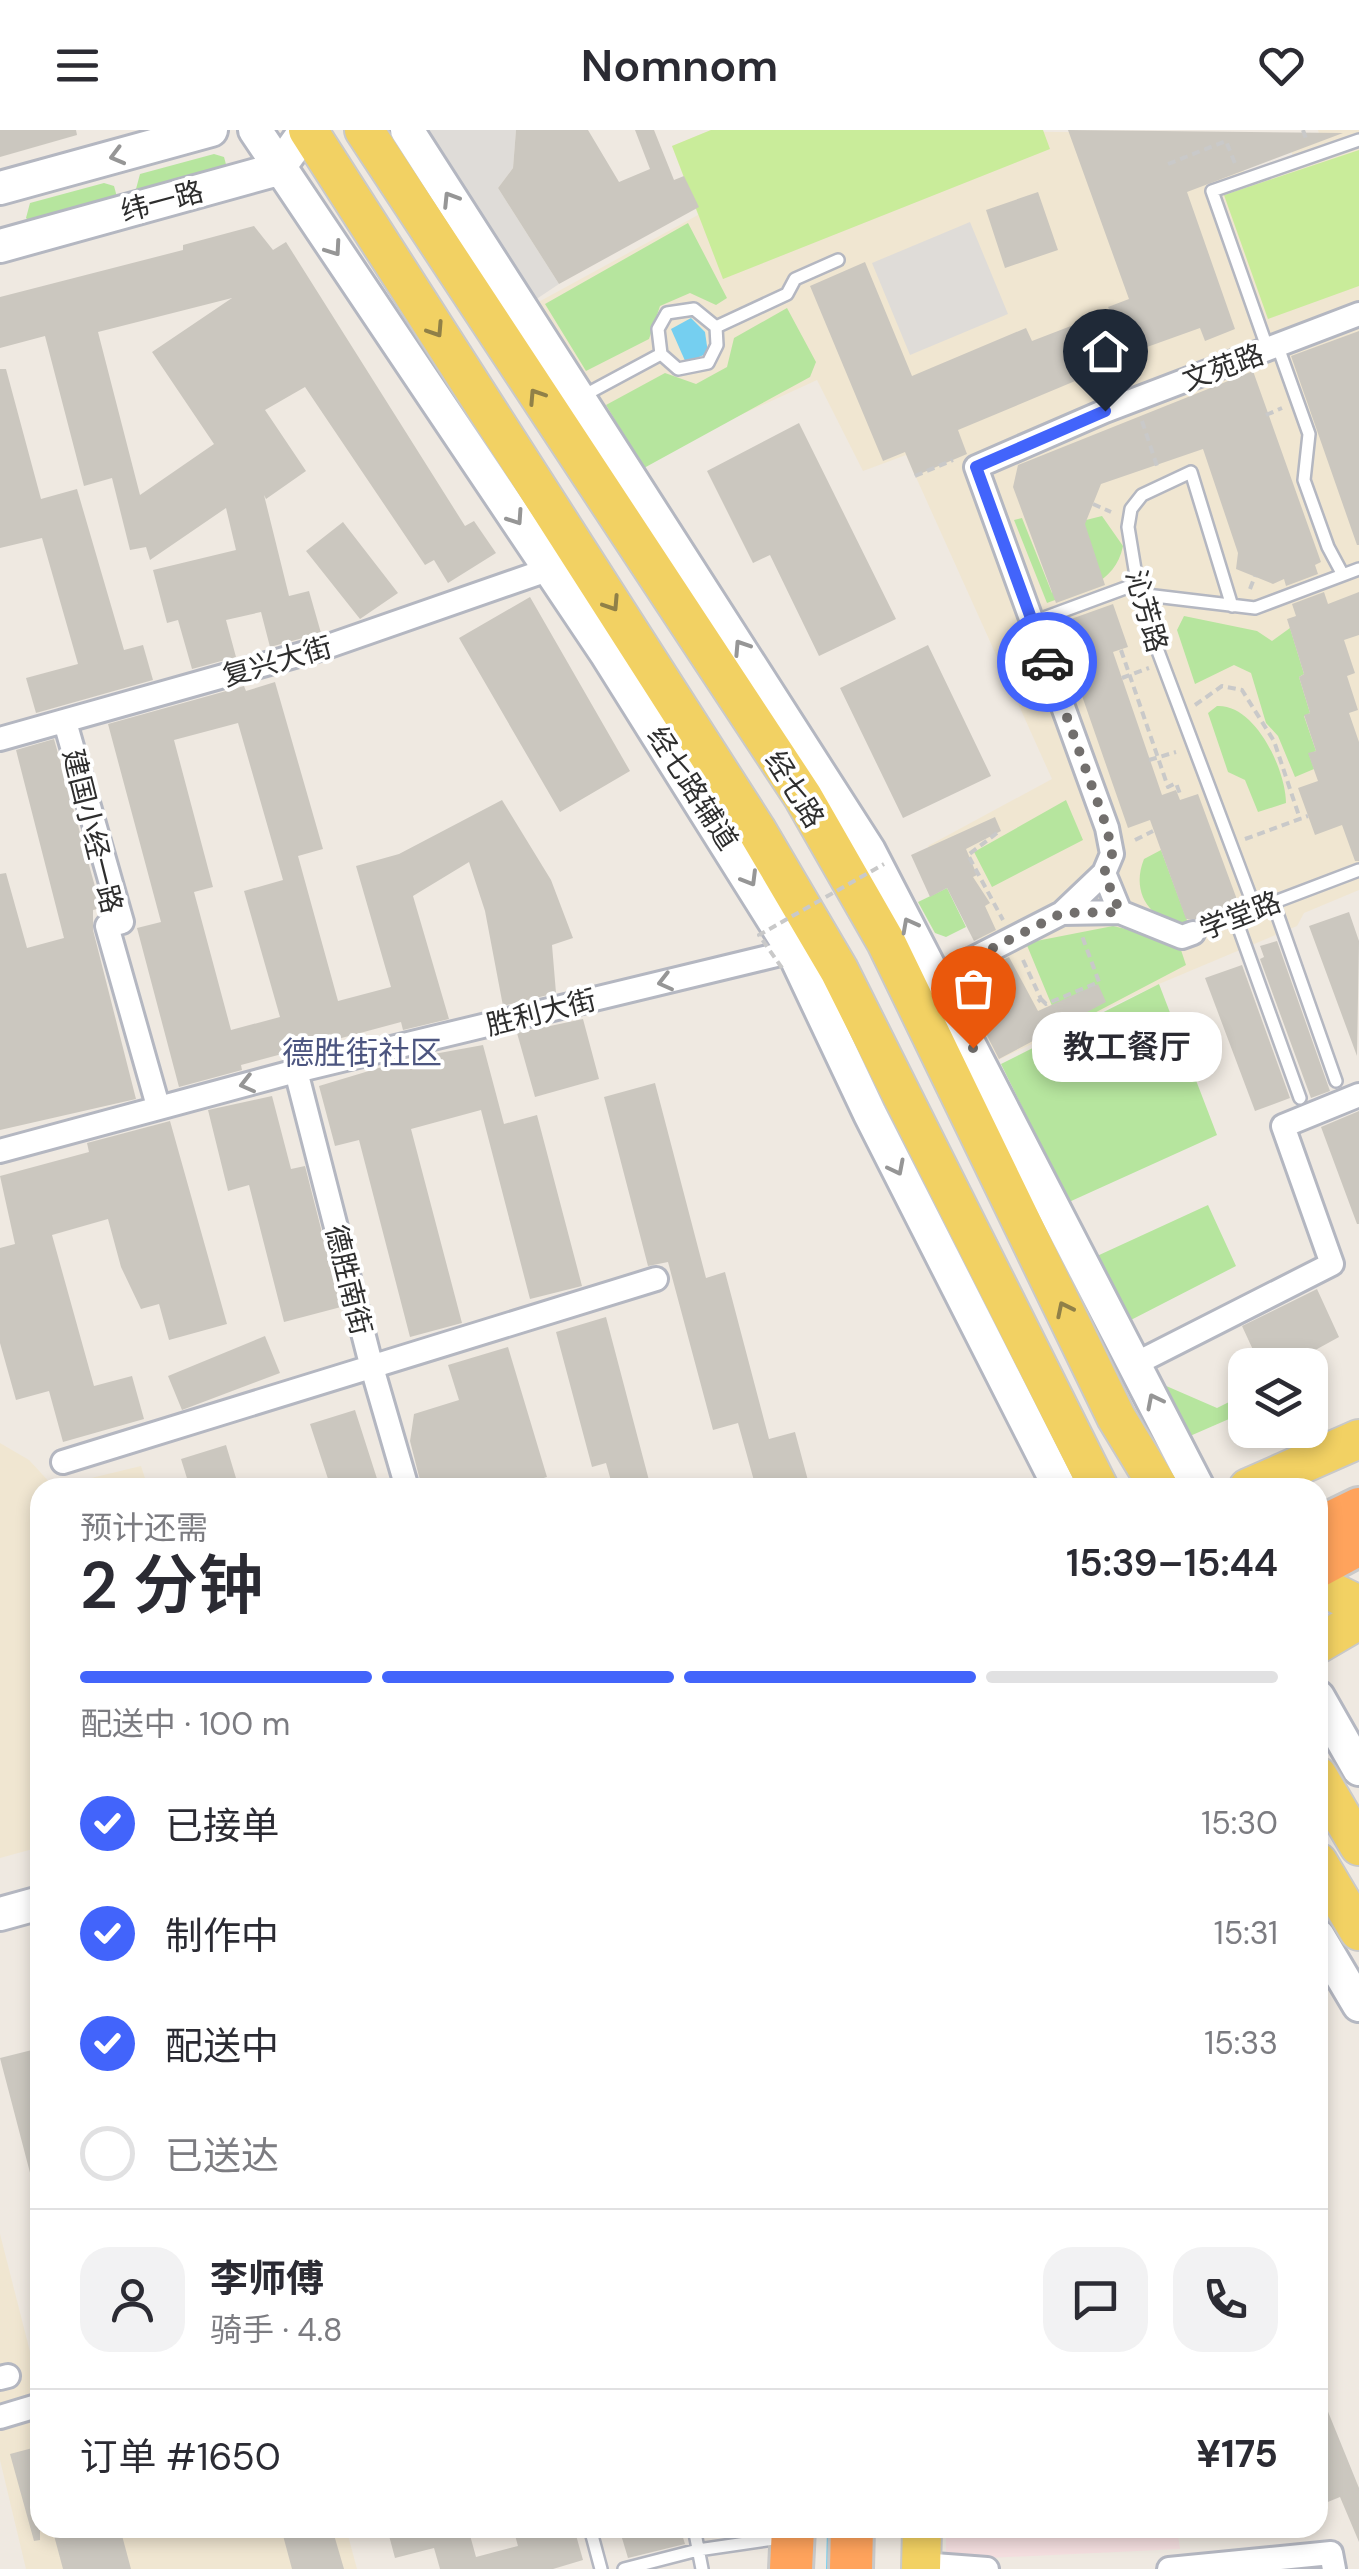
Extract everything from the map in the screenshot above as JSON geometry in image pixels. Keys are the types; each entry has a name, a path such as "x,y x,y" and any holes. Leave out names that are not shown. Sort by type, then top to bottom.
{"highway":[{"path":"792,2538 814,2569"},
{"path":"850,2569 852,2538"},
{"path":"892,2538 911,2557"}],"main road":[{"name":"经七路","path":"307,130 756,829 838,970 1094,1478"},
{"name":"经七路","path":"364,130 803,798 886,942 1116,1418 1152,1478"},
{"path":"1270,1478 1359,1439"},
{"path":"1299,1478 1320,1456"},
{"path":"1334,1544 1359,1605"},
{"path":"1328,1638 1359,1620"},
{"path":"1328,1793 1359,1846"},
{"path":"1328,1879 1359,1931"}],"street":[{"name":"纬一路","path":"0,188 211,130"},
{"name":"经七路辅道","path":"255,130 550,569 788,960 1055,1478"},
{"path":"278,169 307,130"},
{"path":"407,130 869,851 1193,1478"},
{"name":"纬一路","path":"0,246 278,169"},
{"name":"文苑路","path":"972,460 1359,314"},
{"path":"972,460 1107,828 1112,854 1104,873 1120,912"},
{"name":"复兴大街","path":"0,739 323,648 550,569"},
{"name":"建国小经一路","path":"65,722 122,922 107,926 158,1106"},
{"name":"学堂路","path":"1068,913 1104,873"},
{"name":"学堂路","path":"936,977 1068,913 1120,912 1182,937 1193,933"},
{"name":"胜利大街","path":"0,1151 296,1071 788,960"},
{"name":"德胜南街","path":"296,1071 370,1364 404,1478"},
{"path":"1135,1364 1332,1264 1282,1126 1359,1096"},
{"path":"64,1462 656,1278"},
{"path":"1328,1715 1359,1769"},
{"path":"0,1914 30,1906"},
{"path":"1328,1953 1359,2005"},
{"path":"0,2417 30,2408"},
{"path":"777,2569 792,2538"},
{"path":"1169,2569 1332,2552 1334,2569"},
{"path":"911,2557 987,2569"}],"lane":[{"path":"1343,575 1328,548 1304,480 1309,434 1212,190 1359,140"},
{"path":"716,326 787,294 795,280 838,260"},
{"path":"694,308 716,326 716,345 708,362 678,369 661,354 658,329 667,314 694,308"},
{"path":"579,398 661,354"},
{"path":"1163,483 1191,472 1232,606"},
{"name":"沁芳路","path":"1163,483 1142,495 1131,509 1128,527 1137,589 1255,909"},
{"path":"1033,622 1137,589 1256,608 1359,569"},
{"name":"学堂路","path":"1193,933 1359,870"},
{"path":"1273,902 1336,1082"},
{"path":"1235,917 1300,1098"},
{"path":"593,2538 601,2569"},
{"path":"696,2538 702,2569"},
{"path":"624,2569 698,2550 792,2538"}],"path":[{"path":"1168,164 1226,141 1242,180"},
{"path":"1135,400 1163,483"},
{"path":"915,476 972,460"},
{"path":"1093,504 1107,510"},
{"path":"1120,650 1168,787 1176,783 1180,794"},
{"path":"1122,678 1162,663"},
{"path":"1181,710 1207,700 1222,686 1242,690 1274,741 1300,819"},
{"path":"1150,760 1195,747"},
{"path":"1232,844 1308,816"},
{"path":"1130,842 1154,830"},
{"path":"998,834 968,855 1046,1004 1098,982 1068,913"},
{"path":"788,960 759,934 884,864"},
{"path":"1034,1004 1041,999"}],"shaded area":[{"path":"430,130 516,130 513,168 498,188 559,284 529,304 429,137"},
{"path":"711,130 1231,133 1245,174 1293,157 1291,150 1321,140 1318,130 1359,130 1359,890 1304,913 1297,926 1159,984 998,1060 979,1023 1011,1005 986,949 928,846 1052,779 906,455 863,471 817,380 636,463 533,305 698,215 672,146"},
{"path":"970,222 1008,314 910,355 872,263"},
{"path":"0,1443 29,1460 46,1478 30,1478 30,1850 0,1858"},
{"path":"141,1466 145,1478 91,1478"},
{"path":"0,2234 30,2352 30,2408 0,2417"},
{"path":"30,2422 30,2538 349,2538 357,2569 26,2569 0,2460 0,2430"},
{"path":"946,2538 1178,2538 1180,2549 946,2560"}],"green space":[{"path":"711,130 1043,130 1050,149 723,279 672,146"},
{"path":"1359,150 1359,286 1268,319 1224,195"},
{"path":"214,154 224,157 227,168 140,194 136,189 140,174"},
{"path":"104,183 114,186 117,197 30,222 26,218 30,203"},
{"path":"688,223 727,298 716,305 690,293 660,306 649,339 586,371 545,304"},
{"path":"787,308 816,362 810,377 644,468 606,405 665,373 696,384 727,367 734,338"},
{"path":"1102,516 1123,546 1119,559 1094,585 1047,603 1014,520 1022,518 1052,593 1086,520"},
{"path":"1184,616 1257,631 1272,641 1290,628 1304,674 1299,677 1310,713 1304,716 1316,751 1309,754 1314,769 1295,777 1278,736 1266,723 1251,673 1234,665 1195,684 1177,630"},
{"path":"1217,706 1231,708 1256,727 1281,774 1286,803 1258,812 1245,780 1228,772 1208,713"},
{"path":"1066,800 1083,840 992,887 974,852"},
{"path":"1161,850 1188,923 1175,922 1154,912 1142,894 1140,872 1144,859"},
{"path":"947,888 966,927 946,937 935,933 918,902"},
{"path":"1113,926 1178,941 1186,965 1062,1030 1026,943"},
{"path":"987,969 1006,1008 979,1023 959,990"},
{"path":"1159,984 1217,1135 1069,1202 1001,1064"},
{"path":"1208,1205 1236,1266 1127,1322 1097,1256"},
{"path":"1153,1367 1164,1385 1217,1408 1228,1402 1228,1419 1190,1436"}],"water":[{"path":"691,318 705,332 708,353 686,363 671,329"}],"building":[{"path":"0,130 76,130 77,135 0,157"},
{"path":"516,130 588,130 619,182 650,169 635,130 654,130 674,180 684,176 699,207 559,284 498,188 513,168"},
{"path":"1068,130 1343,133 1187,192 1235,329 1205,341 1200,328 1108,361 1111,366 958,430 967,454 915,476 905,452 883,461 810,286 865,262 912,376 1026,328 1032,341 1110,311 1108,307 1129,299"},
{"path":"1038,192 1058,250 1005,268 986,210"},
{"path":"254,226 273,250 286,242 465,526 474,521 496,553 448,583 434,560 425,565 305,387 265,410 306,471 266,499 264,495 289,596 309,591 321,633 270,647 261,612 226,620 236,657 192,669 178,620 167,623 153,570 236,550 226,508 150,560 146,547 130,550 112,478 84,486 45,336 0,348 0,297 183,250 183,245","holes":["232,298 152,352 214,444 140,495 98,332"]},
{"path":"1359,331 1359,545 1357,545 1291,356"},
{"path":"0,369 6,369 41,499 77,489 124,650 143,645 153,680 36,713 26,678 78,664 42,538 0,548"},
{"path":"1253,371 1321,562 1315,565 1318,574 1286,586 1284,579 1273,584 1236,569 1238,553 1203,449 1101,484 1085,524 1105,585 1056,603 1013,487 1018,465"},
{"path":"799,423 896,619 819,656 770,555 753,563 707,471"},
{"path":"343,522 398,593 360,619 306,551"},
{"path":"1324,592 1328,604 1359,592 1359,635 1344,640 1355,673 1347,676 1358,710 1349,713 1359,742 1359,861 1355,861 1342,825 1315,835 1298,788 1318,781 1308,753 1316,751 1304,715 1310,713 1299,677 1304,674 1287,619 1296,616 1292,604"},
{"path":"530,597 630,771 560,812 459,638"},
{"path":"1113,604 1128,647 1113,652 1162,795 1176,790 1180,800 1198,794 1239,905 1198,919 1186,919 1150,820 1128,828 1057,624"},
{"path":"928,645 991,776 903,818 840,688"},
{"path":"275,682 323,849 298,856 338,1001 391,987 356,866 399,854 502,800 551,880 573,938 552,945 556,993 503,1006 485,911 469,862 413,896 449,1019 403,1030 401,1022 241,1065 242,1070 179,1087 137,928 161,922 108,724 244,686 246,691","holes":["238,723 283,880 244,891 280,1017 231,1030 194,892 213,887 174,740"]},
{"path":"54,739 101,908 93,910 93,930 136,1099 0,1130 0,874 6,873 27,948 64,938 16,750"},
{"path":"995,817 1001,831 966,849 977,875 973,877 990,903 985,906 996,930 974,941 947,888 930,897 911,855"},
{"path":"1349,912 1359,941 1357,1056 1309,926"},
{"path":"1277,941 1330,1091 1311,1098 1260,959 1264,957 1260,946"},
{"path":"1009,957 1038,1011 1098,984 1106,1002 999,1059 980,1022 1006,1008 987,968"},
{"path":"1242,965 1290,1098 1255,1111 1205,978"},
{"path":"583,1019 599,1079 535,1097 517,1033"},
{"path":"483,1045 504,1124 537,1115 582,1286 530,1299 481,1110 411,1129 462,1323 410,1337 359,1140 335,1146 319,1086 412,1058"},
{"path":"655,1083 706,1278 725,1272 769,1439 795,1432 807,1478 753,1478 738,1423 713,1430 668,1262 648,1266 604,1097"},
{"path":"272,1096 291,1169 305,1166 341,1307 284,1322 249,1185 228,1191 208,1110"},
{"path":"1359,1111 1359,1224 1357,1224 1321,1127"},
{"path":"170,1121 227,1324 169,1340 159,1304 141,1309 121,1267 108,1219 52,1235 94,1386 132,1376 144,1419 63,1442 49,1391 16,1400 0,1343 0,1248 15,1244 0,1176 89,1152 87,1143"},
{"path":"1317,1289 1339,1337 1319,1348 1252,1348 1242,1326"},
{"path":"606,1317 648,1478 610,1478 606,1463 592,1467 556,1332"},
{"path":"265,1336 280,1373 182,1410 168,1376"},
{"path":"508,1347 547,1477 419,1478 410,1441 414,1414 459,1400 448,1365"},
{"path":"355,1410 377,1478 328,1478 310,1424"},
{"path":"226,1445 236,1478 187,1478 181,1459"},
{"path":"30,2050 30,2173 0,2058"},
{"path":"1328,2412 1359,2488 1359,2542 1340,2497 1328,2502"},
{"path":"30,2449 30,2526 10,2454"},
{"path":"55,2538 123,2538 131,2569 63,2569"},
{"path":"284,2538 335,2538 344,2569 292,2569"},
{"path":"390,2538 471,2538 476,2557 518,2546 516,2538 577,2538 583,2560 553,2569 440,2569 434,2548 395,2558"},
{"path":"622,2538 683,2538 685,2544 628,2558"}],"waterway":[{"path":"830,2569 831,2538"}],"way so far":[{"path":"973,1048 936,977 1062,913 1120,912 1104,873 1112,854 1107,828 1047,662"}],"place":[{"name":"教工餐厅","path":"973,1048"}],"district":[{"name":"德胜街社区","path":"362,1053"}],"route":[{"path":"1047,662 976,467 1105,411"}]}
